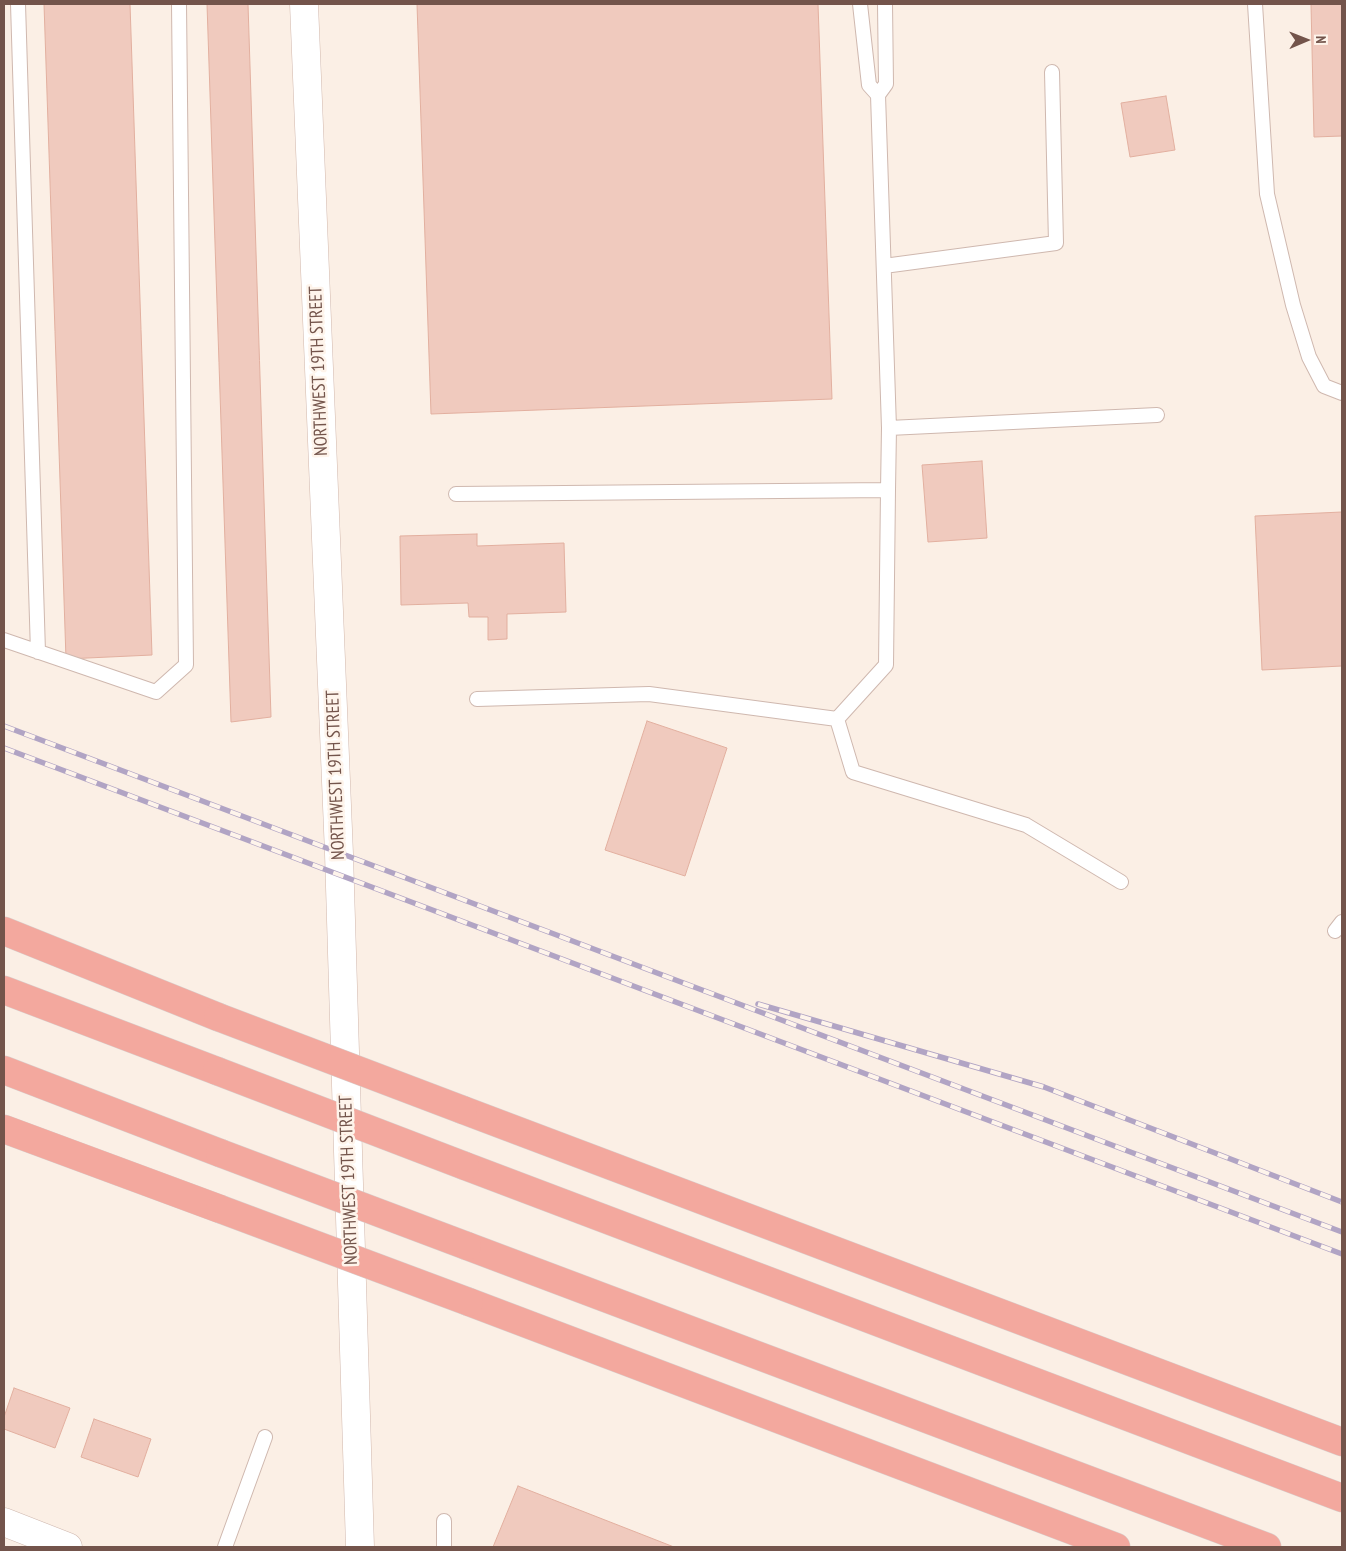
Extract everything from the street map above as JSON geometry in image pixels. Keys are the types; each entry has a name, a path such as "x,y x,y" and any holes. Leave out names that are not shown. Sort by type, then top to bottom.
{"highway":[{"path":"4,931 218,1017 1342,1442"},
{"path":"4,990 1342,1498"},
{"path":"4,1070 1267,1547"},
{"path":"4,1130 469,1302 1116,1547"}],"street":[{"name":"NORTHWEST 19TH STREET","path":"304,4 339,854 360,1547"},
{"path":"4,1522 68,1547"}],"lane":[{"path":"18,4 38,652"},
{"path":"4,640 156,692 186,665 179,4"},
{"path":"837,719 886,666 889,428 878,95 870,85 860,4"},
{"path":"878,95 886,84 885,4"},
{"path":"1255,4 1269,203 1292,305 1309,357 1324,386 1342,393"},
{"path":"884,266 1056,243 1052,72"},
{"path":"889,428 1157,415"},
{"path":"456,494 888,490"},
{"path":"477,699 649,694 837,719"},
{"path":"837,719 853,772 1026,825 1121,882"},
{"path":"226,1547 265,1438"},
{"path":"444,1521 444,1547"}],"building":[{"path":"44,4 130,4 152,655 66,659"},
{"path":"207,4 248,4 271,717 231,722"},
{"path":"417,4 818,4 832,399 431,414"},
{"path":"1311,4 1342,4 1342,136 1314,137"},
{"path":"1166,96 1175,150 1130,157 1121,103"},
{"path":"982,461 987,538 928,542 922,465"},
{"path":"1342,512 1342,666 1262,670 1255,516"},
{"path":"477,534 477,546 564,543 566,612 507,614 507,639 488,640 488,617 469,617 468,603 401,605 400,536"},
{"path":"647,721 727,748 685,876 605,850"},
{"path":"14,1388 70,1408 55,1448 4,1429 4,1417"},
{"path":"94,1419 151,1439 138,1477 81,1457"},
{"path":"518,1486 674,1547 493,1547"}],"railway":[{"path":"4,726 1342,1232"},
{"path":"4,748 1342,1254"},
{"path":"758,1004 1044,1087 1342,1202"}]}
